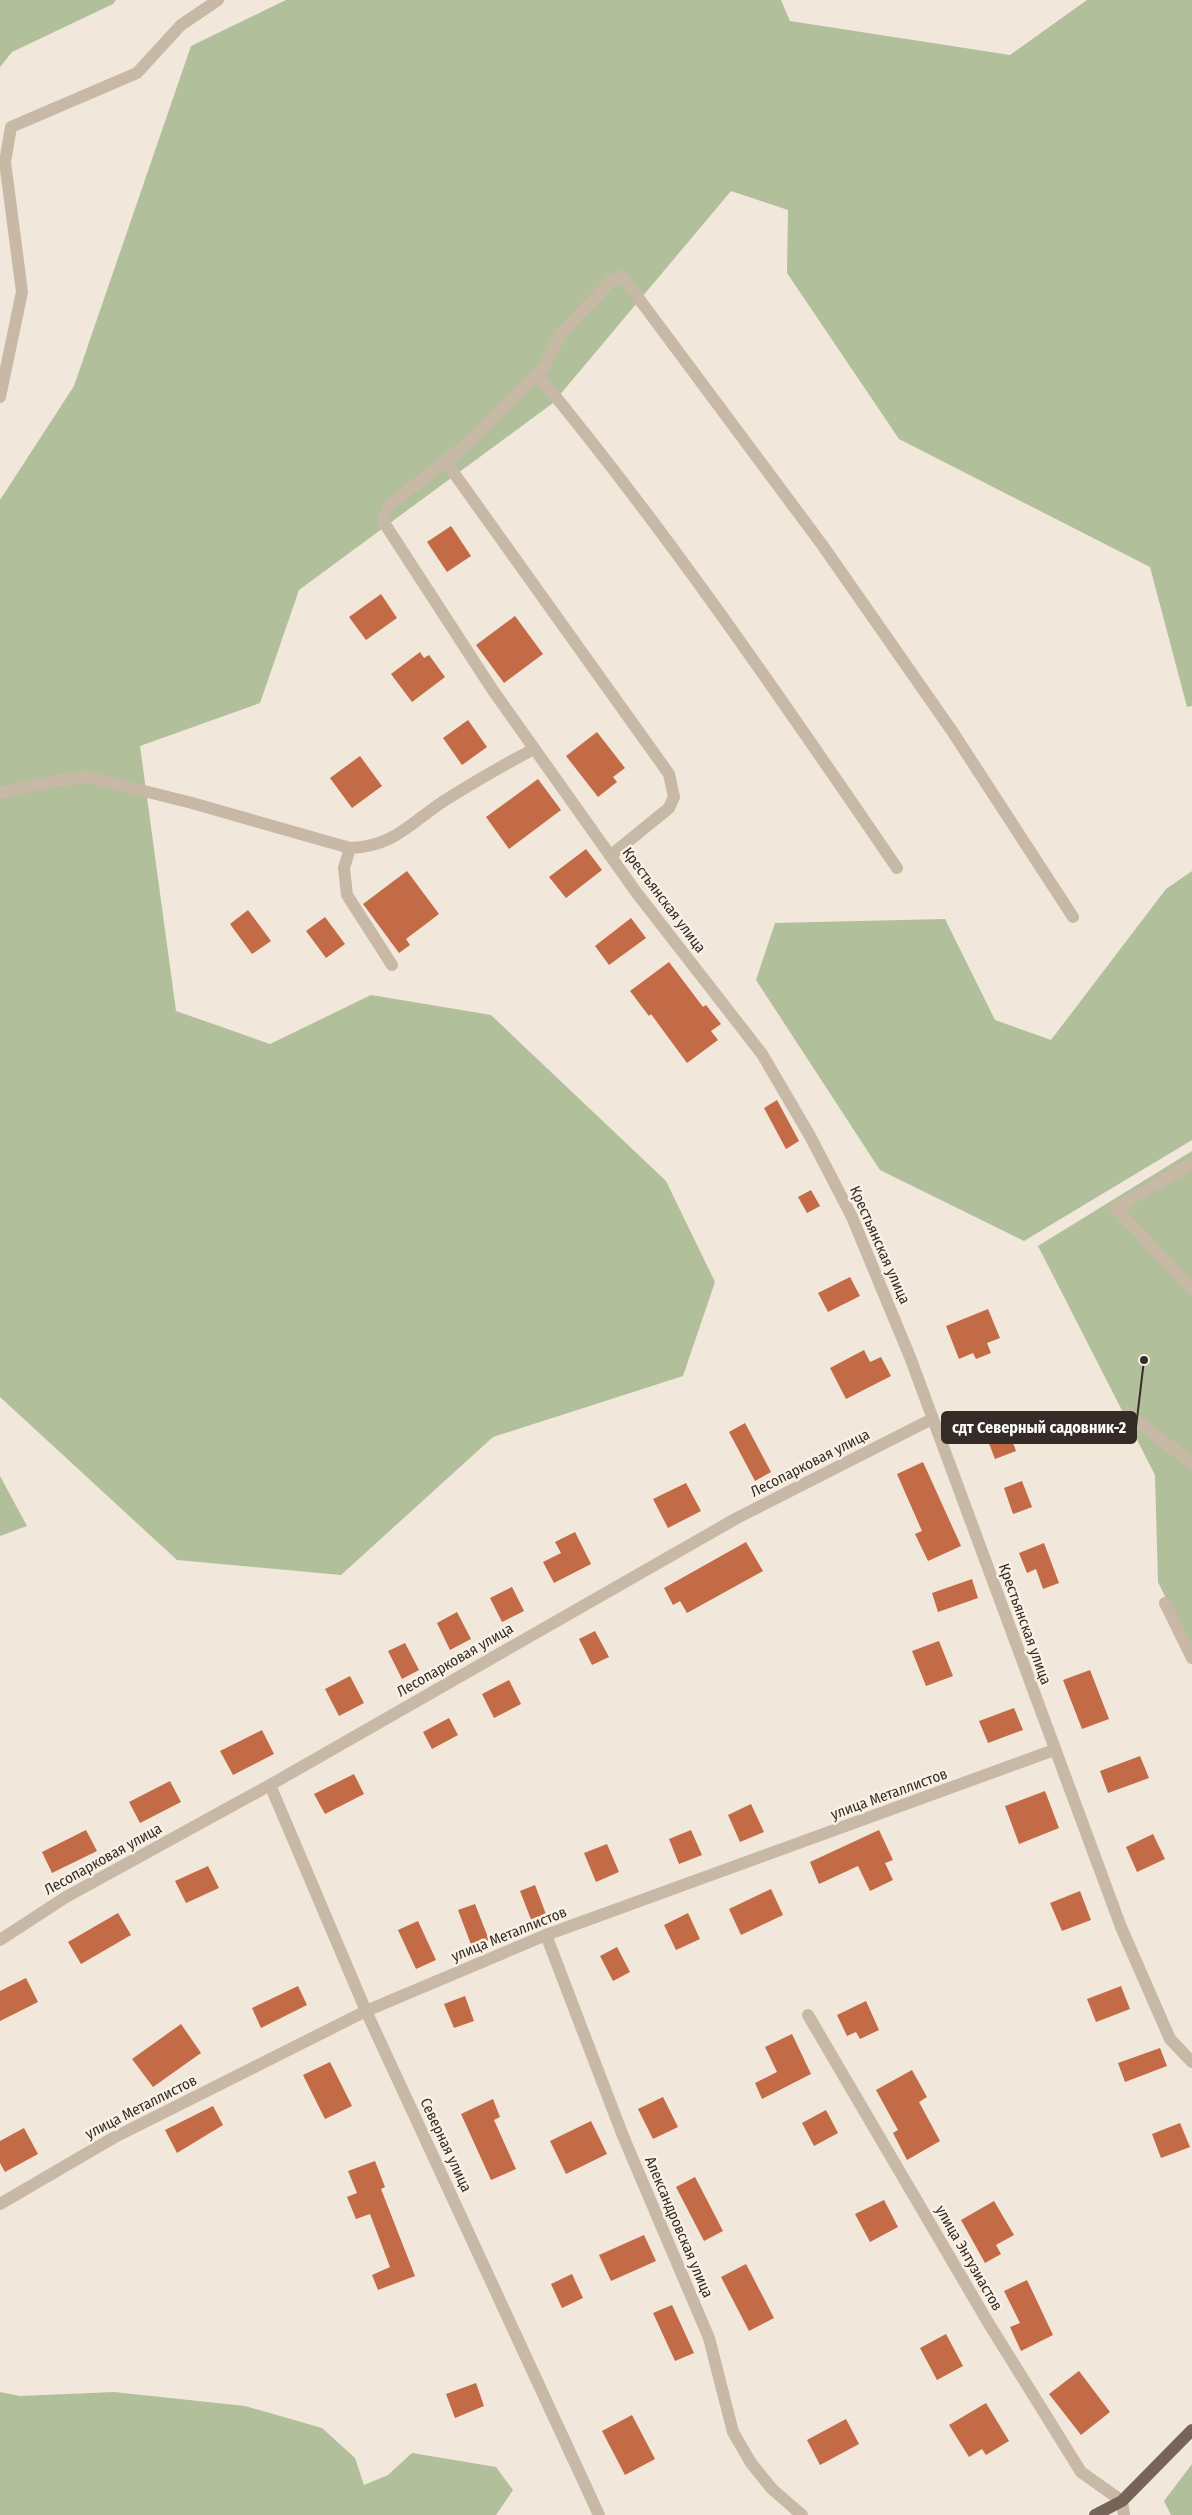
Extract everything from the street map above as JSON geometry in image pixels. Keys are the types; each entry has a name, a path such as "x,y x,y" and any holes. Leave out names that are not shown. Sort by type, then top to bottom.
{"main road":[{"path":"1095,2515 1122,2501 1192,2430"}],"street":[{"path":"0,397 4,361 22,292 5,162 10,127 137,73 181,25 218,0"},
{"path":"610,856 669,808 674,797 669,774 446,462 469,442 543,368 562,332 613,279 622,276 824,546 952,731 1074,917"},
{"path":"537,374 582,428 759,668 897,868"},
{"name":"Крестьянская улица","path":"446,462 388,508 383,521 492,689 610,856 762,1054 810,1136 852,1217 910,1357 1121,1927 1170,2039 1192,2062"},
{"path":"0,793 59,780 88,777 192,803 350,848 371,848 391,839 446,800 534,749"},
{"path":"350,848 344,868 347,895 392,965"},
{"path":"1192,1163 1116,1208 1192,1289"},
{"path":"1128,1413 1192,1464"},
{"name":"Лесопарковая улица","path":"0,1940 66,1898 270,1785 737,1518 932,1420"},
{"path":"1165,1603 1192,1658"},
{"name":"улица Металлистов","path":"0,2204 114,2138 366,2011 546,1935 1054,1750"},
{"name":"Северная улица","path":"270,1785 366,2011 599,2515"},
{"name":"Александровская улица","path":"546,1935 623,2136 709,2338 733,2432 756,2470 772,2489 802,2515"},
{"name":"улица Энтузиастов","path":"808,2016 989,2324 1081,2472 1122,2501"},
{"path":"1122,2501 1124,2515"}],"green space":[{"path":"0,0 116,0 113,4 12,52 0,67"},
{"path":"286,0 781,0 790,21 1010,55 1087,0 1192,0 1192,706 1187,707 1150,567 899,439 787,273 788,210 731,191 553,403 299,590 260,703 140,746 176,1011 270,1044 371,995 491,1015 666,1181 715,1282 683,1376 493,1437 341,1575 177,1560 0,1397 0,500 74,386 191,46"},
{"path":"1192,871 1192,1140 1024,1241 880,1170 756,980 775,923 945,919 995,1020 1051,1040 1166,889"},
{"path":"1192,1151 1192,1651 1158,1582 1155,1475 1038,1246"},
{"path":"0,1476 27,1526 0,1536"},
{"path":"0,2392 20,2396 114,2392 245,2406 322,2428 355,2458 364,2485 388,2475 412,2453 496,2467 513,2490 496,2515 0,2515"},
{"path":"1192,2464 1192,2515 1171,2515 1164,2501"}],"building":[{"path":"451,526 471,556 447,572 427,542"},
{"path":"381,594 397,618 366,640 349,617"},
{"path":"515,616 543,654 504,683 476,645"},
{"path":"420,652 424,658 429,655 445,677 412,702 391,674"},
{"path":"468,720 487,747 462,765 443,738"},
{"path":"597,732 625,768 613,777 617,782 598,797 566,756"},
{"path":"360,756 382,786 352,808 330,778"},
{"path":"538,779 561,810 509,849 486,817"},
{"path":"586,849 602,870 566,898 549,877"},
{"path":"407,871 439,914 406,939 410,945 399,953 363,904"},
{"path":"248,910 271,941 252,954 230,924"},
{"path":"325,917 345,944 326,958 306,931"},
{"path":"631,918 646,938 609,965 595,946"},
{"path":"669,962 703,1007 706,1005 721,1024 711,1031 718,1040 687,1063 651,1014 649,1016 630,991"},
{"path":"777,1100 799,1141 786,1149 764,1108"},
{"path":"811,1190 820,1206 807,1213 798,1197"},
{"path":"850,1277 860,1296 828,1312 818,1293"},
{"path":"988,1309 1000,1338 987,1343 991,1353 976,1359 973,1353 959,1359 946,1326"},
{"path":"864,1350 870,1362 881,1357 891,1376 846,1399 830,1368"},
{"path":"1003,1415 1016,1451 995,1459 981,1423"},
{"path":"745,1423 771,1472 755,1481 729,1432"},
{"path":"923,1462 961,1546 928,1561 915,1534 922,1531 897,1474"},
{"path":"1022,1481 1032,1507 1013,1514 1004,1488"},
{"path":"686,1483 701,1511 668,1528 653,1499"},
{"path":"575,1532 591,1564 554,1583 543,1562 561,1553 555,1542"},
{"path":"746,1542 763,1571 687,1613 680,1601 673,1605 664,1588"},
{"path":"1044,1543 1059,1583 1043,1589 1036,1569 1027,1573 1019,1553"},
{"path":"972,1579 978,1598 938,1612 932,1593"},
{"path":"512,1587 524,1611 502,1622 490,1598"},
{"path":"457,1612 471,1639 450,1650 437,1623"},
{"path":"595,1631 609,1657 592,1665 579,1639"},
{"path":"939,1641 953,1676 926,1686 912,1651"},
{"path":"405,1643 419,1670 402,1679 388,1651"},
{"path":"1090,1670 1109,1719 1082,1729 1063,1680"},
{"path":"350,1676 364,1703 339,1716 325,1689"},
{"path":"509,1680 521,1704 494,1718 482,1694"},
{"path":"1014,1708 1023,1730 988,1743 979,1721"},
{"path":"449,1718 458,1735 432,1749 423,1732"},
{"path":"262,1730 274,1754 233,1775 220,1751"},
{"path":"1140,1756 1149,1778 1108,1793 1100,1771"},
{"path":"354,1774 364,1794 325,1814 314,1794"},
{"path":"170,1781 181,1802 140,1823 129,1802"},
{"path":"1045,1791 1059,1828 1019,1844 1005,1806"},
{"path":"751,1804 764,1832 740,1842 728,1815"},
{"path":"86,1830 97,1851 52,1873 42,1852"},
{"path":"691,1830 702,1855 679,1864 669,1839"},
{"path":"879,1830 893,1860 885,1863 893,1880 870,1891 858,1866 819,1884 810,1862"},
{"path":"1153,1834 1165,1859 1137,1872 1126,1847"},
{"path":"607,1844 619,1872 596,1882 584,1853"},
{"path":"208,1866 219,1888 186,1903 175,1881"},
{"path":"535,1885 547,1917 532,1922 520,1891"},
{"path":"771,1889 783,1915 741,1935 729,1909"},
{"path":"1080,1891 1091,1920 1062,1931 1050,1903"},
{"path":"475,1904 489,1940 472,1947 458,1910"},
{"path":"118,1913 131,1935 81,1964 68,1942"},
{"path":"688,1913 700,1939 676,1950 664,1925"},
{"path":"418,1921 436,1960 416,1969 398,1930"},
{"path":"617,1947 630,1972 613,1981 600,1956"},
{"path":"26,1978 38,2002 0,2021 0,1991"},
{"path":"298,1986 307,2005 261,2028 252,2008"},
{"path":"1121,1986 1130,2009 1096,2022 1087,1999"},
{"path":"465,1996 474,2021 454,2028 444,2004"},
{"path":"866,2001 879,2030 860,2039 856,2032 847,2036 837,2015"},
{"path":"181,2024 201,2053 153,2087 132,2059"},
{"path":"792,2034 811,2074 762,2099 755,2083 777,2072 765,2047"},
{"path":"1160,2048 1167,2066 1125,2082 1118,2063"},
{"path":"330,2062 352,2106 325,2119 303,2075"},
{"path":"912,2070 927,2097 919,2102 940,2141 907,2160 893,2133 898,2130 876,2090"},
{"path":"663,2097 678,2127 653,2139 638,2109"},
{"path":"493,2099 500,2117 494,2120 516,2169 491,2180 461,2114"},
{"path":"213,2106 223,2125 177,2153 165,2130"},
{"path":"826,2110 838,2133 814,2146 802,2123"},
{"path":"591,2121 607,2154 566,2174 550,2141"},
{"path":"1180,2123 1190,2147 1161,2158 1152,2134"},
{"path":"24,2128 38,2154 5,2172 0,2163 0,2141"},
{"path":"375,2161 385,2187 381,2189 415,2276 378,2290 372,2275 390,2267 370,2214 356,2219 347,2197 357,2193 348,2171"},
{"path":"695,2177 723,2231 704,2241 676,2187"},
{"path":"884,2200 898,2227 870,2242 855,2214"},
{"path":"994,2201 1014,2235 996,2245 1001,2254 985,2263 961,2220"},
{"path":"644,2235 656,2261 611,2281 599,2255"},
{"path":"746,2264 774,2318 749,2331 721,2277"},
{"path":"572,2274 583,2298 562,2308 551,2284"},
{"path":"1027,2280 1053,2335 1021,2351 1010,2327 1020,2323 1004,2291"},
{"path":"672,2305 694,2353 675,2361 653,2313"},
{"path":"946,2334 963,2366 937,2380 920,2348"},
{"path":"1079,2371 1110,2412 1081,2435 1049,2394"},
{"path":"476,2383 484,2406 455,2418 446,2394"},
{"path":"986,2403 1009,2441 986,2455 982,2449 969,2457 949,2425"},
{"path":"632,2415 655,2459 625,2475 602,2431"},
{"path":"846,2419 859,2444 820,2465 807,2440"}],"place":[{"name":"сдт Северный садовник-2","path":"1144,1360"}]}
